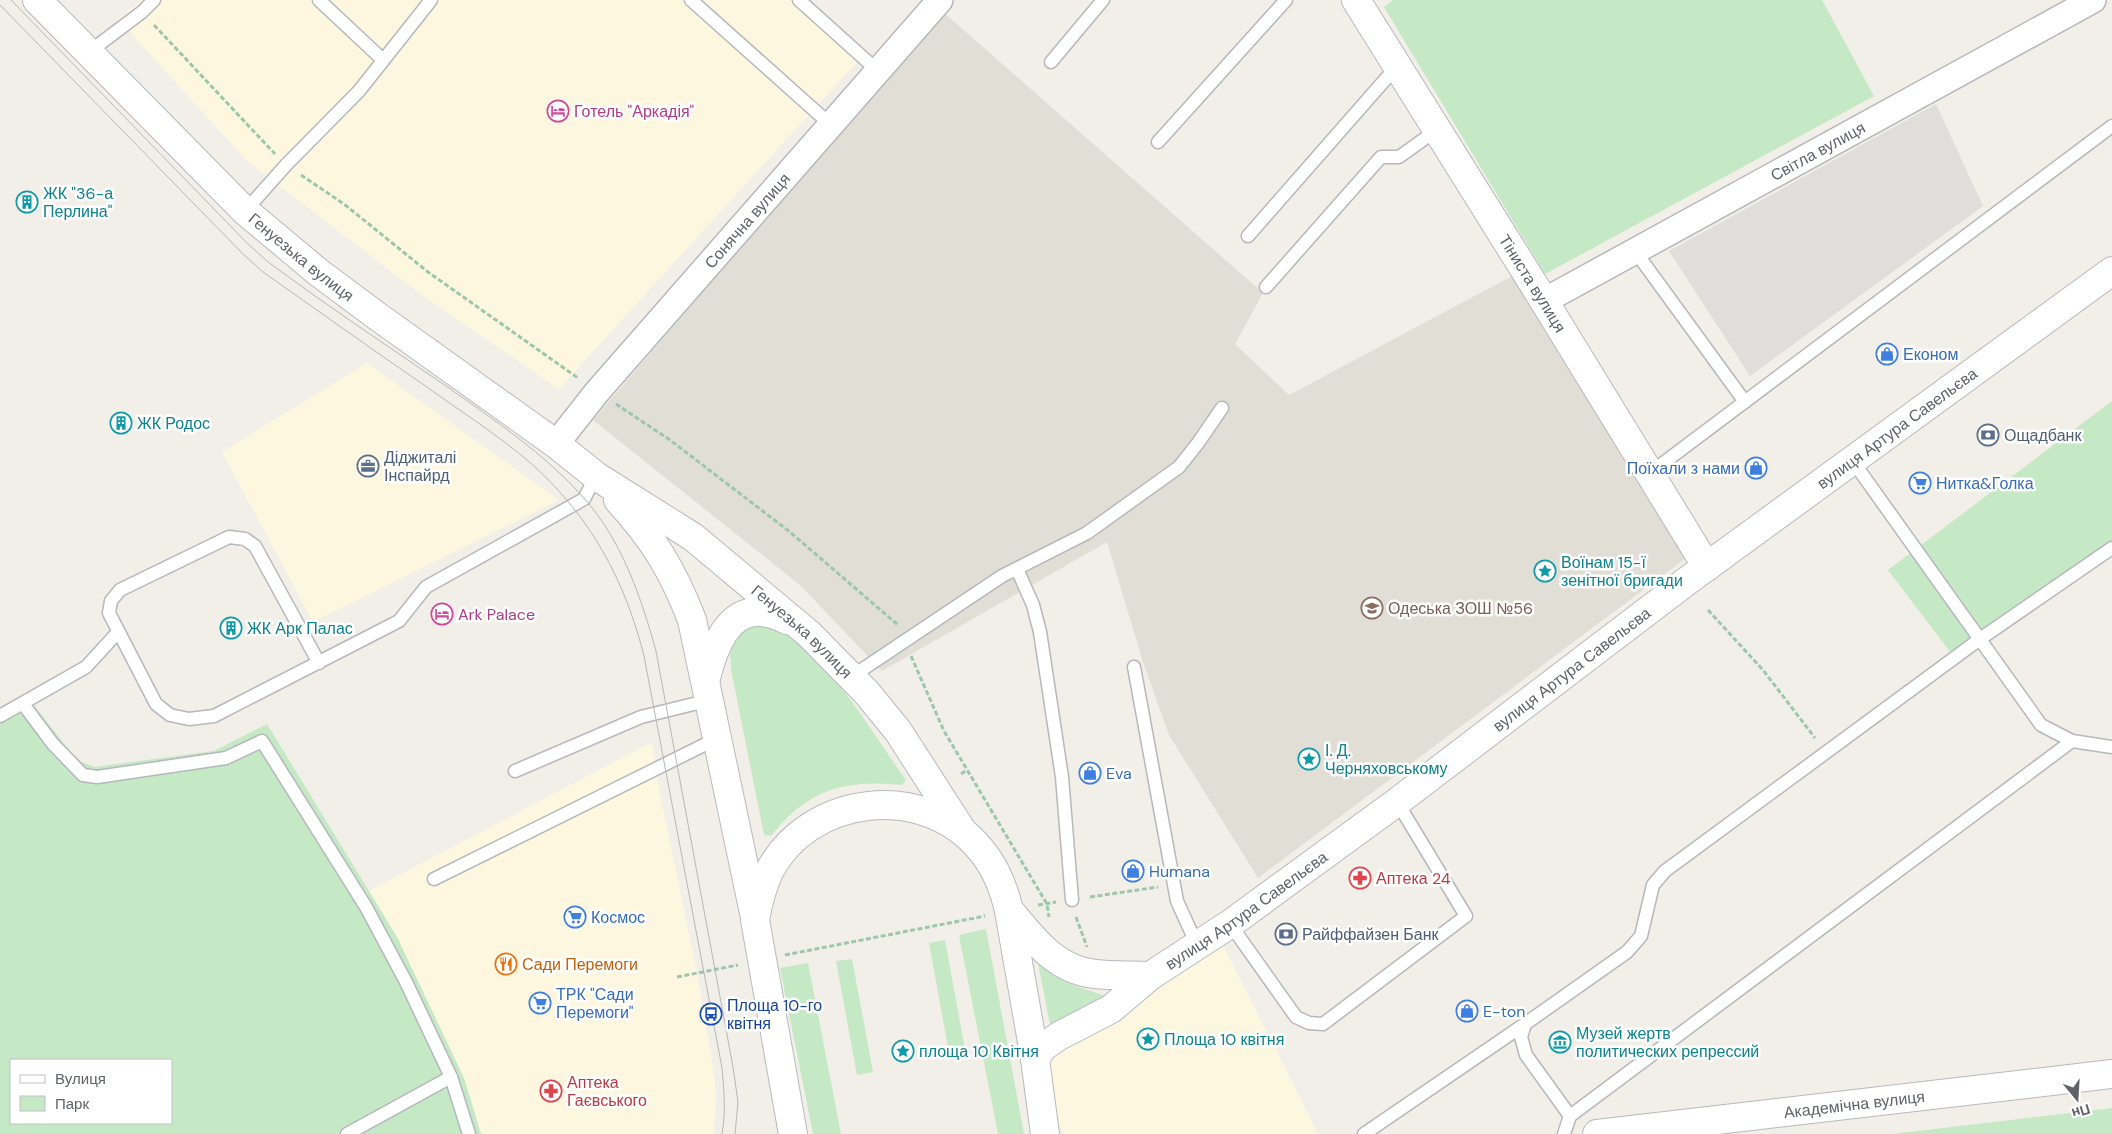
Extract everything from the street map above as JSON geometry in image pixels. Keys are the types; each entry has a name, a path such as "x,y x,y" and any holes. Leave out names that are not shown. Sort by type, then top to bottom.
{"main road":[{"name":"Генуезька вулиця","path":"37,0 245,211 318,272 376,316 556,444 596,476 693,537 808,634 851,677 898,731 963,832"},
{"name":"Тіниста вулиця","path":"1356,0 1438,129 1707,566"},
{"name":"вулиця Артура Савельєва","path":"1035,1059 1043,1047 1059,1036 1111,1009 1150,976 1230,924 1397,802 1707,566 2112,271"},
{"name":"Генуезька вулиця","path":"596,476 656,545 679,586 692,620 755,920"},
{"path":"708,689 716,645 728,625 745,614 766,612 779,615 796,624 808,634"},
{"path":"793,1134 755,920 760,895 770,872 784,851 801,834 830,816 845,810 869,805 895,805 919,809 942,818 963,832 980,849 994,868 1004,890 1010,911 1048,1130"},
{"name":"вулиця Артура Савельєва","path":"1010,911 1035,942 1052,956 1076,970 1094,974 1150,976"},
{"name":"Академічна вулиця","path":"1597,1134 2112,1074"}],"street":[{"name":"Сонячна вулиця","path":"556,444 597,392 940,0"},
{"name":"Світла вулиця","path":"1544,301 2093,0"}],"lane":[{"path":"89,52 142,12 154,0"},
{"path":"319,0 383,60"},
{"path":"245,211 286,165 359,91 432,0"},
{"path":"691,0 831,125"},
{"path":"798,0 878,71"},
{"path":"1051,62 1103,0"},
{"path":"1158,142 1286,0"},
{"path":"1248,236 1398,65"},
{"path":"1650,473 2112,126"},
{"path":"1266,287 1381,157 1399,157 1438,129"},
{"path":"1635,251 1744,402"},
{"path":"851,677 1002,576 1088,533 1179,467 1222,408"},
{"path":"1852,460 2041,725 2072,741 2112,747"},
{"path":"319,663 256,546 245,539 229,537 120,590 111,601 109,613 156,704 170,715 188,719 214,716 319,663 399,621 426,587 584,499 596,476"},
{"path":"1364,1134 1627,952 1641,936 1653,885 1666,870 1980,639 2112,548"},
{"path":"1017,568 1033,605 1040,632 1062,777 1072,900"},
{"path":"0,716 86,667 118,632"},
{"path":"1134,668 1177,902 1197,945"},
{"path":"515,771 708,689"},
{"path":"22,704 53,744 83,775 97,777 226,758 262,741 366,907 406,982 451,1077 469,1134"},
{"path":"434,879 718,738"},
{"path":"1564,1134 1570,1116 2072,741"},
{"path":"1230,924 1296,1017 1309,1023 1323,1024 1466,916 1397,802"},
{"path":"1525,1024 1521,1037 1526,1055 1570,1116"},
{"path":"347,1134 451,1077"}],"path":[{"path":"142,12 286,165 344,204 428,272 597,392 670,440 790,532 898,624 944,731 1046,904 1051,923"},
{"path":"1708,610 1763,670 1826,753"},
{"path":"961,774 967,770"},
{"path":"1090,956 1072,900 1174,884"},
{"path":"677,977 1046,904"}],"shaded area":[{"path":"141,0 799,0 831,28 856,63 559,389 423,296 246,160 118,19"},
{"path":"943,12 1263,293 1235,344 1289,395 1512,276 1686,558 1258,878 1169,735 1142,659 1107,542 882,671 800,585 593,420"},
{"path":"1936,104 1983,206 1750,376 1669,251"},
{"path":"367,363 559,500 313,622 222,452"},
{"name":"ТРК \"Сади Перемоги\"","path":"652,742 660,795 697,973 712,1061 716,1094 714,1134 481,1134 464,1078 397,937 369,891"},
{"path":"1221,941 1318,1134 1066,1134 1060,1127 1044,1082 1049,1053"}],"green space":[{"path":"1393,0 1822,0 1874,96 1545,274 1384,7"},
{"path":"2112,401 2112,544 1957,661 1888,570"},
{"path":"755,623 790,635 825,668 854,705 906,780 902,785 863,784 845,786 829,791 799,807 771,836 764,835 731,669 731,652 734,641"},
{"path":"26,695 69,750 80,761 94,767 214,751 267,724 397,937 464,1078 481,1134 0,1134 0,709"},
{"path":"986,929 1024,1134 998,1134 959,935"},
{"path":"945,940 966,1055 950,1058 929,943"},
{"path":"852,959 873,1072 857,1075 836,961"},
{"path":"808,963 841,1134 813,1134 780,968"},
{"path":"1038,963 1070,984 1105,996 1050,1024"},
{"path":"2112,1108 2112,1134 1892,1134"}],"tram line":[{"path":"11,0 247,243 268,262 518,438 569,482 584,498 609,532 620,551 637,590 656,651 733,1067 738,1102 735,1134"},
{"path":"0,5 243,254 263,272 508,444 555,486 573,508 604,553 627,602 644,656 722,1068 724,1093 722,1134"}],"place":[{"name":"Готель \"Аркадія\"","path":"558,111"},
{"name":"ЖК \"36-а Перлина\"","path":"27,202"},
{"name":"Економ","path":"1887,354"},
{"name":"ЖК Родос","path":"121,423"},
{"name":"Ощадбанк","path":"1988,435"},
{"name":"Діджиталі Інспайрд","path":"368,466"},
{"name":"Поїхали з нами","path":"1756,468"},
{"name":"Нитка&Голка","path":"1920,483"},
{"name":"Воїнам 15-ї зенітної бригади","path":"1545,571"},
{"name":"Одеська ЗОШ №56","path":"1372,608"},
{"name":"Ark Palace","path":"442,614"},
{"name":"ЖК Арк Палас","path":"231,628"},
{"name":"І. Д. Черняховському","path":"1309,759"},
{"name":"Eva","path":"1090,773"},
{"name":"Humana","path":"1133,871"},
{"name":"Аптека 24","path":"1360,878"},
{"name":"Космос","path":"575,917"},
{"name":"Райффайзен Банк","path":"1286,934"},
{"name":"Сади Перемоги","path":"506,964"},
{"name":"ТРК \"Сади Перемоги\"","path":"540,1003"},
{"name":"E-ton","path":"1467,1011"},
{"name":"Площа 10-го квітня","path":"711,1014"},
{"name":"Площа 10 квітня","path":"1148,1039"},
{"name":"Музей жертв политических репрессий","path":"1560,1042"},
{"name":"площа 10 Квітня","path":"903,1051"},
{"name":"Аптека Гаєвського","path":"551,1091"}]}
